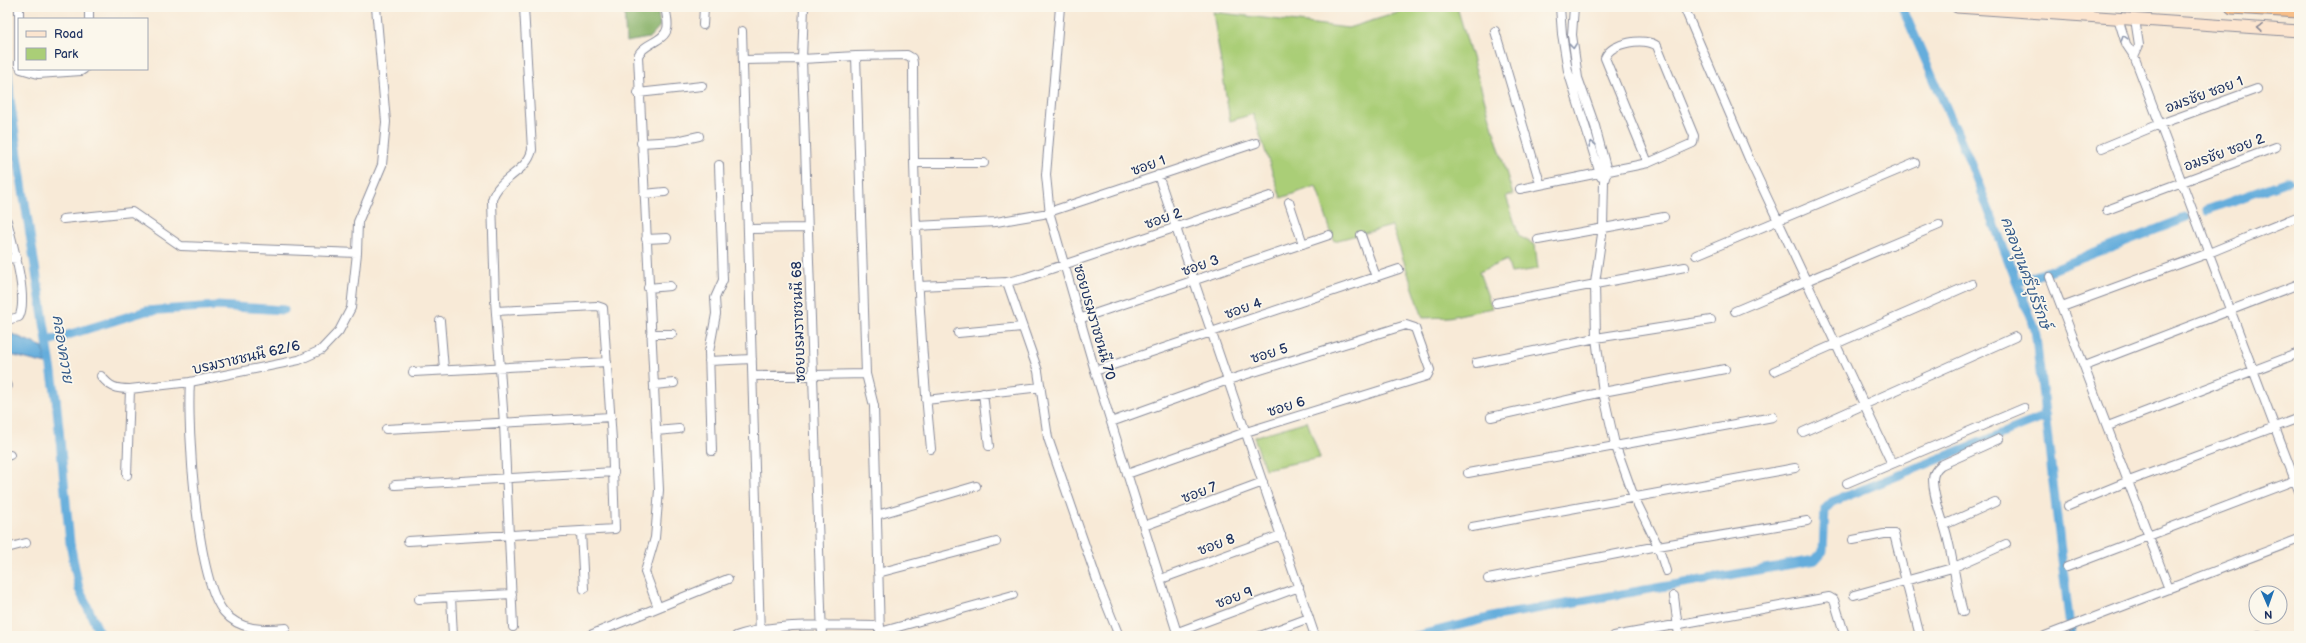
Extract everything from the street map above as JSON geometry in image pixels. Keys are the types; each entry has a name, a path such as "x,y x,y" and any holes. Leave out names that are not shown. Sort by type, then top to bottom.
{"highway":[{"path":"2232,7 2299,11"}],"main road":[{"path":"1957,7 2299,31"}],"street":[{"path":"19,7 19,18"},
{"path":"89,7 89,18"},
{"name":"บรมราชชนนี 62/6","path":"286,628 262,630 244,626 224,612 212,590 191,464 190,382 299,360 321,350 339,331 351,308 360,214 375,185 382,165 386,140 386,122 376,7"},
{"path":"513,627 504,423 496,311 492,200 498,187 527,163 532,150 524,7"},
{"path":"658,608 645,572 655,538 659,490 638,93 638,56 640,50 665,35 668,28 665,7"},
{"path":"703,24 704,7"},
{"name":"ซอยบรมราชชนนี 68","path":"804,7 802,60 822,636"},
{"name":"ซอยบรมราชชนนี 70","path":"1060,7 1046,175 1049,212 1095,371 1178,634"},
{"path":"1603,171 1568,71 1562,34 1560,7 1574,8 1572,35 1578,78 1595,126 1603,171 1603,227 1595,283 1596,338 1603,392 1616,444 1634,497 1658,546 1666,571"},
{"path":"1684,7 1778,221 1892,464"},
{"path":"2118,18 2126,44 2134,56 2232,310 2275,427 2297,479 2299,491"},
{"path":"2134,19 2139,45 2134,56"},
{"path":"742,31 760,633"},
{"path":"1495,31 1540,183"},
{"path":"1520,189 1540,183 1648,163 1691,145 1695,140 1657,46 1650,43 1622,44 1611,50 1605,58 1648,163"},
{"path":"743,60 802,60 856,56 907,55 912,58 916,226 926,400 931,449"},
{"path":"856,56 866,374 874,406 880,632"},
{"path":"24,70 38,74 82,70"},
{"path":"638,93 702,86"},
{"name":"อมรชัย ซอย 1","path":"2102,148 2160,124 2257,89"},
{"path":"641,143 677,141 699,136"},
{"name":"ซอย 1","path":"916,226 996,222 1049,212 1256,143"},
{"name":"อมรชัย ซอย 2","path":"2107,210 2276,147"},
{"path":"915,162 984,163"},
{"path":"1696,255 1915,163"},
{"path":"712,451 709,361 711,330 716,314 715,298 723,280 719,164"},
{"path":"1158,175 1315,636"},
{"path":"644,194 665,192"},
{"name":"ซอย 2","path":"919,286 1007,282 1064,266 1270,196"},
{"path":"1289,202 1303,244"},
{"path":"63,219 132,212 181,246 357,253"},
{"path":"2062,307 2209,253 2299,216"},
{"path":"1538,240 1664,217"},
{"path":"7,221 17,259 22,310 19,317 7,320"},
{"path":"1735,311 1939,225"},
{"path":"748,229 808,228"},
{"name":"ซอย 3","path":"1080,319 1329,235"},
{"path":"1361,235 1376,277"},
{"path":"646,239 667,238"},
{"path":"7,258 17,259"},
{"path":"1496,303 1685,267"},
{"name":"ซอย 4","path":"1095,371 1399,269"},
{"path":"2050,277 2169,589"},
{"path":"1007,282 1042,386 1048,438 1099,586 1119,636"},
{"path":"1774,372 1972,284"},
{"path":"2085,366 2299,284"},
{"path":"648,288 670,286"},
{"path":"408,541 614,529 614,472 603,308 597,306 496,311"},
{"path":"1476,363 1596,338 1711,320"},
{"path":"440,321 444,369"},
{"name":"ซอย 5","path":"1111,422 1228,380 1406,325 1415,328 1422,349"},
{"path":"958,333 1022,327"},
{"path":"651,334 672,334"},
{"path":"1803,432 2015,337"},
{"name":"ซอย 6","path":"1127,474 1246,432 1428,376 1430,370 1422,349"},
{"path":"2108,426 2299,353"},
{"path":"709,361 752,359"},
{"path":"413,372 500,366 607,362"},
{"path":"1491,416 1603,392 1725,369"},
{"path":"753,376 866,374"},
{"path":"101,376 110,386 117,389 130,389 190,382"},
{"path":"654,385 674,383"},
{"path":"926,400 1042,386"},
{"path":"127,475 130,389"},
{"path":"984,393 989,446"},
{"path":"1847,483 2024,408"},
{"path":"386,430 611,417"},
{"path":"1468,473 1616,444 1773,417"},
{"path":"2068,506 2129,481 2299,418"},
{"path":"656,431 679,429"},
{"path":"1962,612 1944,525 1934,490 1933,480 1935,470 1999,439"},
{"path":"1472,527 1795,468"},
{"path":"395,484 506,480 614,472"},
{"path":"2067,566 2297,479"},
{"name":"ซอย 7","path":"1144,526 1263,482"},
{"path":"877,515 976,486"},
{"path":"1944,525 1995,502"},
{"path":"1488,579 1658,546 1807,521"},
{"path":"581,532 584,589"},
{"name":"ซอย 8","path":"1161,579 1281,534"},
{"path":"1852,540 1884,534 1894,534 1920,636"},
{"path":"2048,635 2299,539"},
{"path":"878,573 996,542"},
{"path":"7,548 26,543"},
{"path":"1854,595 1952,568 2006,544"},
{"path":"593,635 728,579"},
{"name":"ซอย 9","path":"1178,634 1299,587"},
{"path":"419,599 512,594"},
{"path":"736,636 822,626 880,632 1013,595"},
{"path":"1674,596 1676,624 1679,636"},
{"path":"1614,636 1829,597 1834,600 1845,636"},
{"path":"451,598 454,636"},
{"path":"1260,636 1309,618"}],"green space":[{"path":"624,7 657,7 660,26 649,38 626,42"},
{"path":"1417,7 1457,7 1513,195 1506,196 1519,236 1535,245 1538,269 1511,273 1507,260 1479,272 1492,308 1449,317 1423,318 1392,226 1334,241 1316,186 1281,198 1253,114 1230,121 1213,12 1348,28"},
{"path":"1307,421 1320,458 1265,469 1254,437"}],"water":[{"path":"7,332 43,347 46,364 7,354"}],"waterway":[{"name":"คลองขุนศรีบุรีรักษ์","path":"1902,7 1968,157 2035,329 2071,636"},
{"name":"คลองควาย","path":"7,62 10,99 22,184 56,398 70,543 79,589 101,636"},
{"path":"2207,210 2288,181"},
{"path":"2017,283 2186,218"},
{"path":"48,341 146,311 217,306 284,310"},
{"path":"1416,636 1496,616 1815,560 1823,551 1825,509 1832,502 2046,416"}]}
